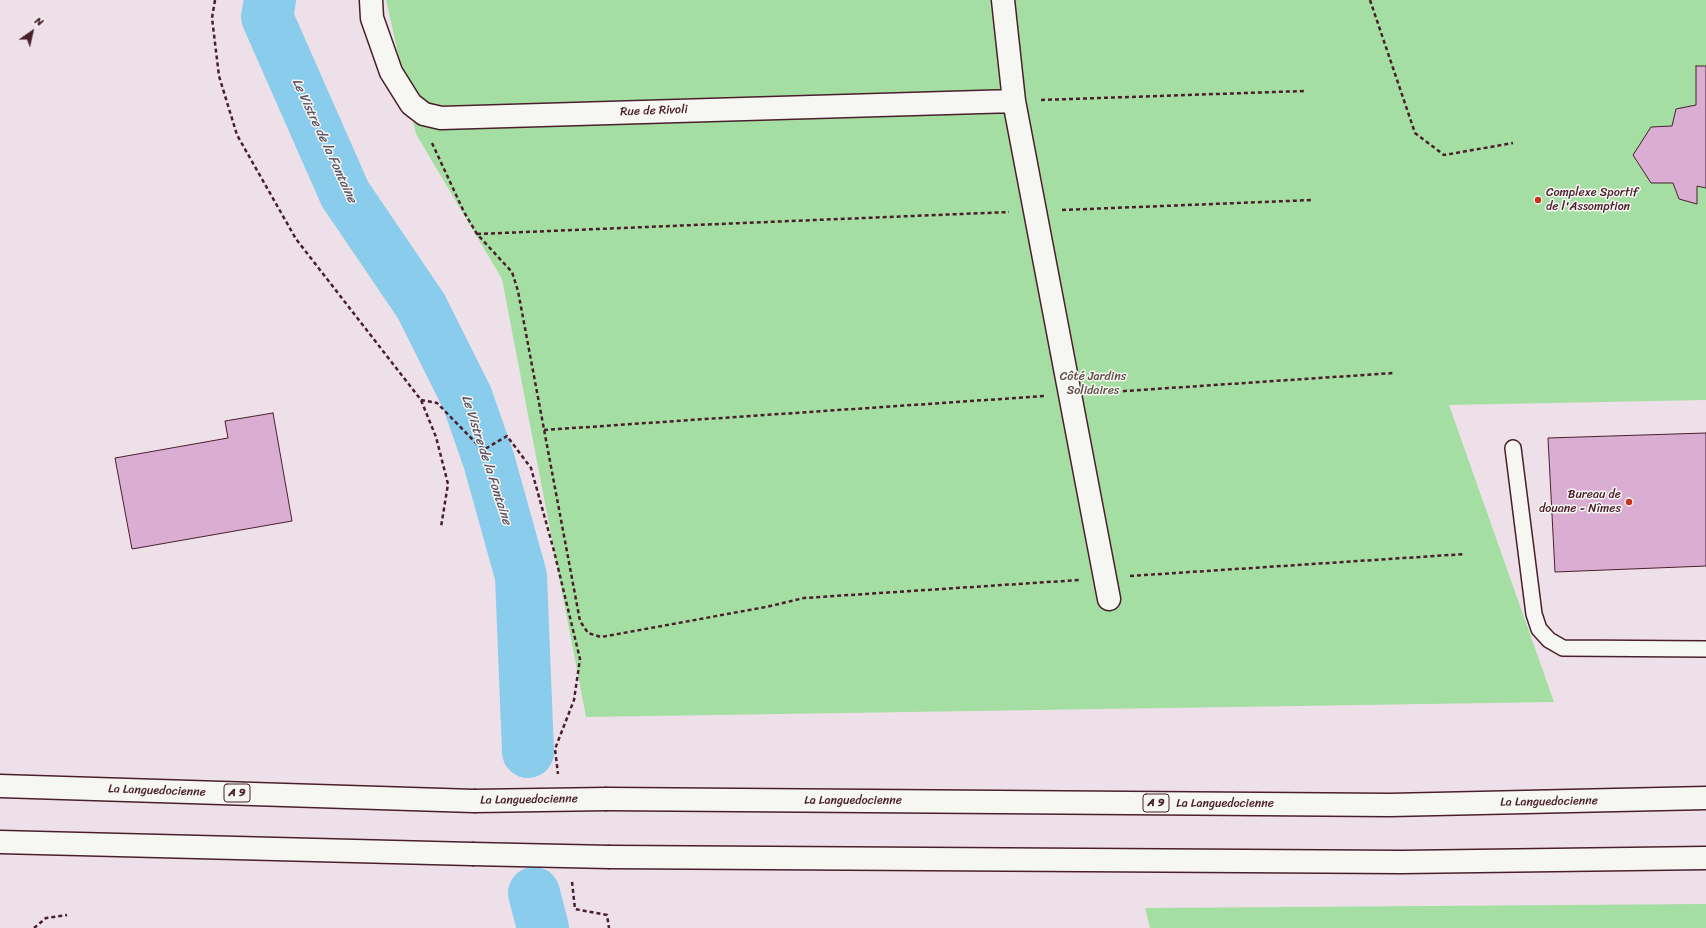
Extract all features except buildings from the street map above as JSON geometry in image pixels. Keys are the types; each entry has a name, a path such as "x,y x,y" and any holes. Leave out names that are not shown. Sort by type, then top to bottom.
{"main road":[{"name":"Rue de Rivoli","path":"371,0 372,18 391,72 411,104 424,114 441,118 1014,101"},
{"path":"1002,0 1014,101 1109,599"},
{"name":"La Languedocienne","path":"0,786 474,801 607,800 1390,805 1706,798"},
{"path":"0,842 610,856 1402,862 1706,858"}],"lane":[{"path":"1513,448 1534,614 1539,629 1549,640 1563,648 1706,649"}],"path":[{"path":"215,0 212,18 219,76 237,135 296,239 421,400 436,437 448,484 441,527"},
{"path":"1370,0 1415,133 1444,155 1513,143"},
{"path":"1014,101 1304,91"},
{"path":"424,114 426,130 464,212 477,234 512,272 518,291 580,621 588,633 601,637 766,607 804,598 1465,554"},
{"path":"477,234 1313,200"},
{"path":"544,430 1394,373"},
{"path":"421,400 437,403 478,445 484,449 507,436 530,468 554,551 580,659 574,700 555,749 559,780"},
{"path":"572,878 575,909 607,915 609,928"},
{"path":"34,928 46,918 67,915"}],"green space":[{"name":"Côté Jardins Solidaires","path":"386,0 1706,0 1706,400 1449,405 1554,702 586,717 502,279 416,134"},
{"path":"1706,904 1706,928 1150,928 1145,908"}],"waterway":[{"name":"Le Vistre de la Fontaine","path":"270,0 267,17 345,194 421,306 467,398 489,461 521,576 528,752"},
{"name":"Le Vistre de la Fontaine","path":"534,893 543,928"}],"place":[{"name":"Complexe Sportif de l'Assomption","path":"1538,200"},
{"name":"Bureau de douane - Nîmes","path":"1629,502"}]}
